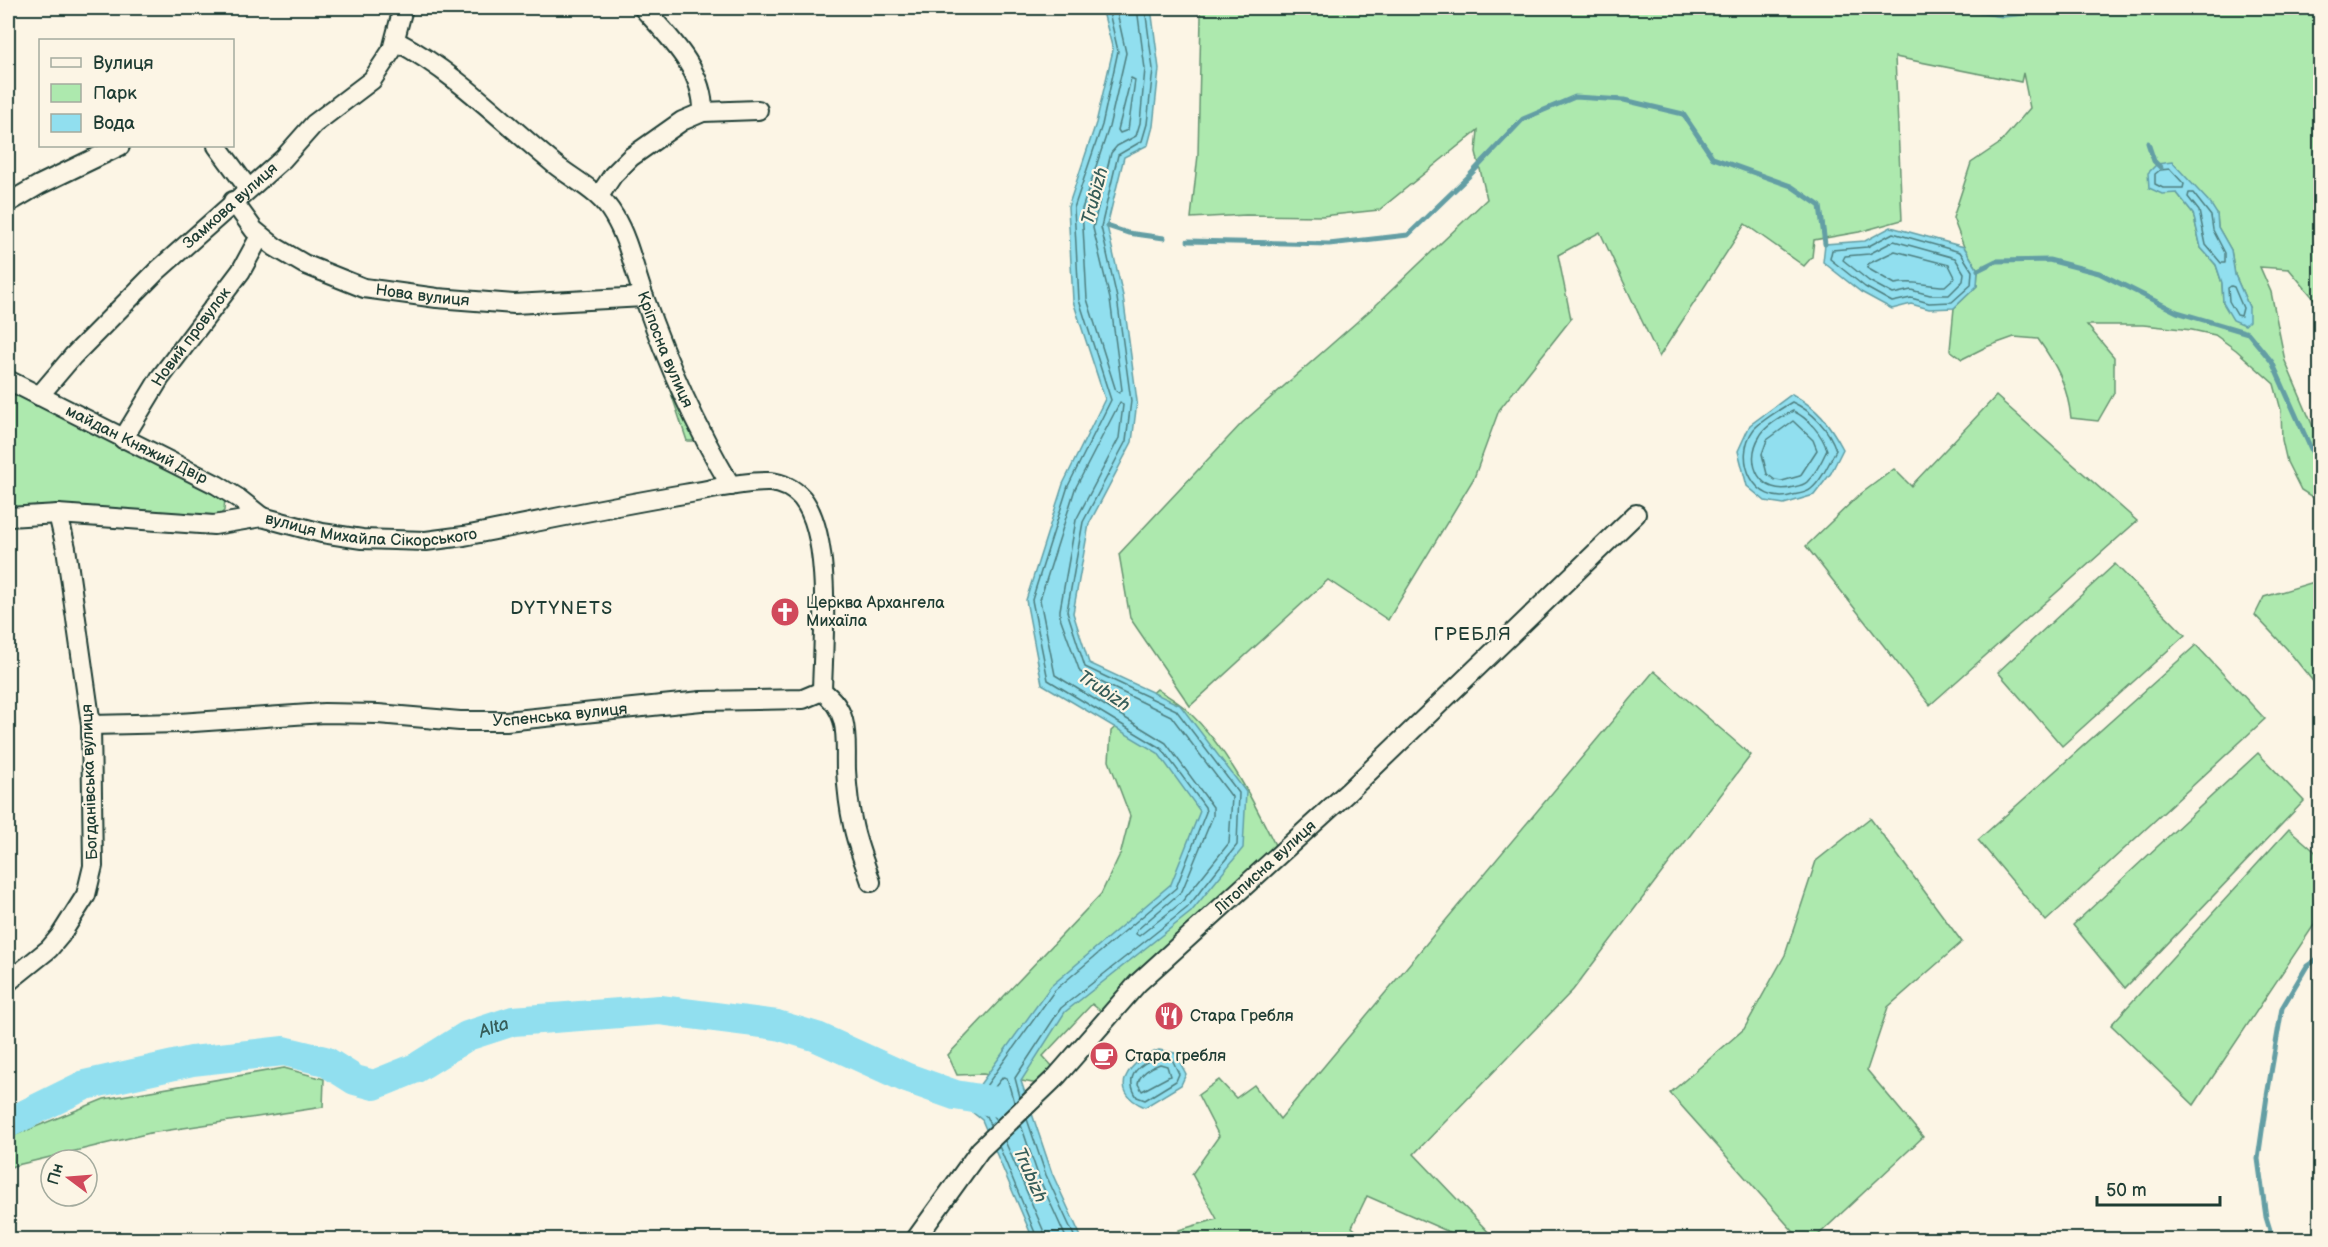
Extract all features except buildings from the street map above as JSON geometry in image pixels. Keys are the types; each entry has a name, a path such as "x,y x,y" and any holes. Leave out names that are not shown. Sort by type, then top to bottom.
{"street":[{"name":"Замкова вулиця","path":"39,396 72,356 116,310 233,201 283,159 322,117 348,100 372,80 387,60 396,41 403,8"},
{"path":"644,8 688,63 701,89 703,112"},
{"name":"Кріпосна вулиця","path":"396,41 434,63 552,162 599,196 615,217 683,394 731,486"},
{"path":"599,196 613,175 631,157 682,121 703,112 758,110"},
{"path":"8,203 39,185 118,147"},
{"path":"218,147 249,188"},
{"name":"Нова вулиця","path":"233,201 260,236 304,264 350,284 375,290 514,304 644,297"},
{"name":"Новий провулок","path":"123,439 166,369 241,271 260,236"},
{"name":"майдан Княжий Двір","path":"8,380 218,486 262,517"},
{"path":"731,486 777,483 793,490 801,497 809,511 816,531 822,567 822,691 832,698 840,711 847,742 847,782 853,825 871,882"},
{"name":"вулиця Михайла Сікорського","path":"8,517 58,514 214,525 262,517 338,536 426,541 464,536 731,486"},
{"name":"Богданівська вулиця","path":"8,982 50,949 86,895 91,879 93,853 91,725 66,548 58,514"},
{"name":"Літописна вулиця","path":"915,1239 980,1150 1057,1076 1138,983 1348,792 1636,514"},
{"name":"Успенська вулиця","path":"91,725 179,723 324,713 378,714 460,721 506,721 711,700 803,699 822,691"}],"green space":[{"path":"1199,8 2320,8 2320,306 2289,269 2260,267 2271,292 2285,361 2320,443 2320,502 2301,490 2287,462 2282,440 2281,410 2274,384 2236,350 2215,335 2143,325 2087,325 2114,357 2114,393 2098,421 2071,418 2067,395 2060,376 2038,339 2014,337 1962,359 1950,350 1954,308 1977,286 1978,270 1964,247 1953,218 1971,163 1999,144 2030,108 2023,73 2021,82 1895,57 1902,220 1859,232 1814,240 1812,257 1804,266 1745,224 1659,357 1600,232 1558,255 1571,319 1499,410 1474,478 1388,620 1328,580 1190,706 1130,618 1119,554 1242,423 1375,306 1487,199 1476,152 1478,130 1379,210 1322,216 1246,215 1191,218 1198,155 1201,17","holes":["2177,193 2217,214 2218,227 2231,250 2235,275 2249,307 2223,303 2222,283 2216,265 2201,248 2193,213"]},
{"path":"670,384 675,384 694,438 693,441 687,441 669,387"},
{"path":"8,388 225,498 224,511 218,516 41,505 8,509"},
{"path":"1996,396 2137,521 1930,705 1806,546 1858,496 1894,469 1911,486"},
{"path":"2115,564 2185,635 2062,746 1998,672"},
{"path":"2314,582 2320,583 2320,690 2287,649 2255,615 2264,597"},
{"path":"2196,645 2265,719 2046,921 1978,840"},
{"path":"1654,671 1751,755 1573,990 1414,1154 1495,1239 1465,1239 1367,1196 1352,1227 1365,1239 1171,1239 1179,1230 1217,1219 1192,1174 1219,1136 1198,1095 1219,1080 1236,1098 1254,1085 1280,1119"},
{"path":"1157,689 1184,708 1216,742 1239,777 1278,851 1103,1013 1092,1004 1043,1056 1053,1067 1038,1084 983,1074 957,1075 948,1055 1101,894 1121,852 1130,816 1109,761 1111,731"},
{"path":"2258,753 2304,801 2125,988 2073,925"},
{"path":"1870,818 1962,942 1888,1007 1867,1070 1923,1137 1814,1239 1800,1239 1670,1093 1744,1029 1785,955 1816,861"},
{"path":"2289,829 2320,856 2320,916 2194,1105 2111,1025"},
{"path":"284,1068 324,1079 323,1107 150,1133 88,1148 39,1148 39,1160 13,1166 8,1170 8,1138 104,1099"}],"water":[{"name":"Trubizh","path":"1102,8 1151,8 1159,69 1153,126 1148,145 1124,157 1107,226 1123,296 1137,401 1132,442 1089,524 1073,613 1089,663 1180,705 1246,792 1243,848 1191,912 1065,1012 1021,1081 1052,1173 1082,1239 1033,1239 982,1120 957,1100 961,1092 976,1090 1051,986 1171,884 1200,811 1158,753 1042,684 1026,600 1063,484 1105,399 1073,301 1068,207 1096,123 1113,50"},
{"path":"1945,8 2031,8 2022,15 2003,17"},
{"path":"2172,162 2210,203 2217,214 2218,227 2231,250 2235,275 2249,307 2249,321 2245,325 2233,320 2223,303 2222,283 2216,265 2201,248 2193,213 2177,193 2162,194 2149,188 2148,173 2157,164"},
{"path":"1891,227 1964,247 1978,270 1977,286 1954,308 1929,309 1911,304 1892,309 1861,292 1823,262 1825,244 1865,241"},
{"path":"1792,394 1822,417 1843,449 1831,473 1814,495 1784,504 1765,501 1747,486 1738,451 1750,425"},
{"path":"1159,1050 1175,1053 1186,1074 1181,1085 1145,1107 1126,1093 1124,1085 1126,1076 1139,1061"}],"waterway":[{"path":"1188,241 1329,244 1408,235 1523,119 1575,97 1624,100 1683,114 1713,158 1791,186 1820,206 1825,244"},
{"path":"2148,143 2154,161 2161,168"},
{"name":"Trubizh","path":"1107,226 1128,233 1164,238"},
{"path":"1978,270 1996,261 2049,260 2099,273 2177,312 2248,333 2272,362 2320,469"},
{"path":"2273,1240 2266,1217 2258,1159 2267,1096 2282,1008 2307,966 2320,957"},
{"name":"Alta","path":"8,1123 85,1085 192,1061 284,1051 325,1061 355,1080 374,1085 416,1068 467,1036 513,1021 660,1010 777,1025 817,1037 907,1078 955,1095 998,1102"}],"place":[{"name":"Церква Архангела Михаїла","path":"785,612"},
{"name":"Стара Гребля","path":"1169,1016"},
{"name":"Стара гребля","path":"1104,1056"}],"district":[{"name":"DYTYNETS","path":"562,608"},
{"name":"ГРЕБЛЯ","path":"1473,634"}]}
